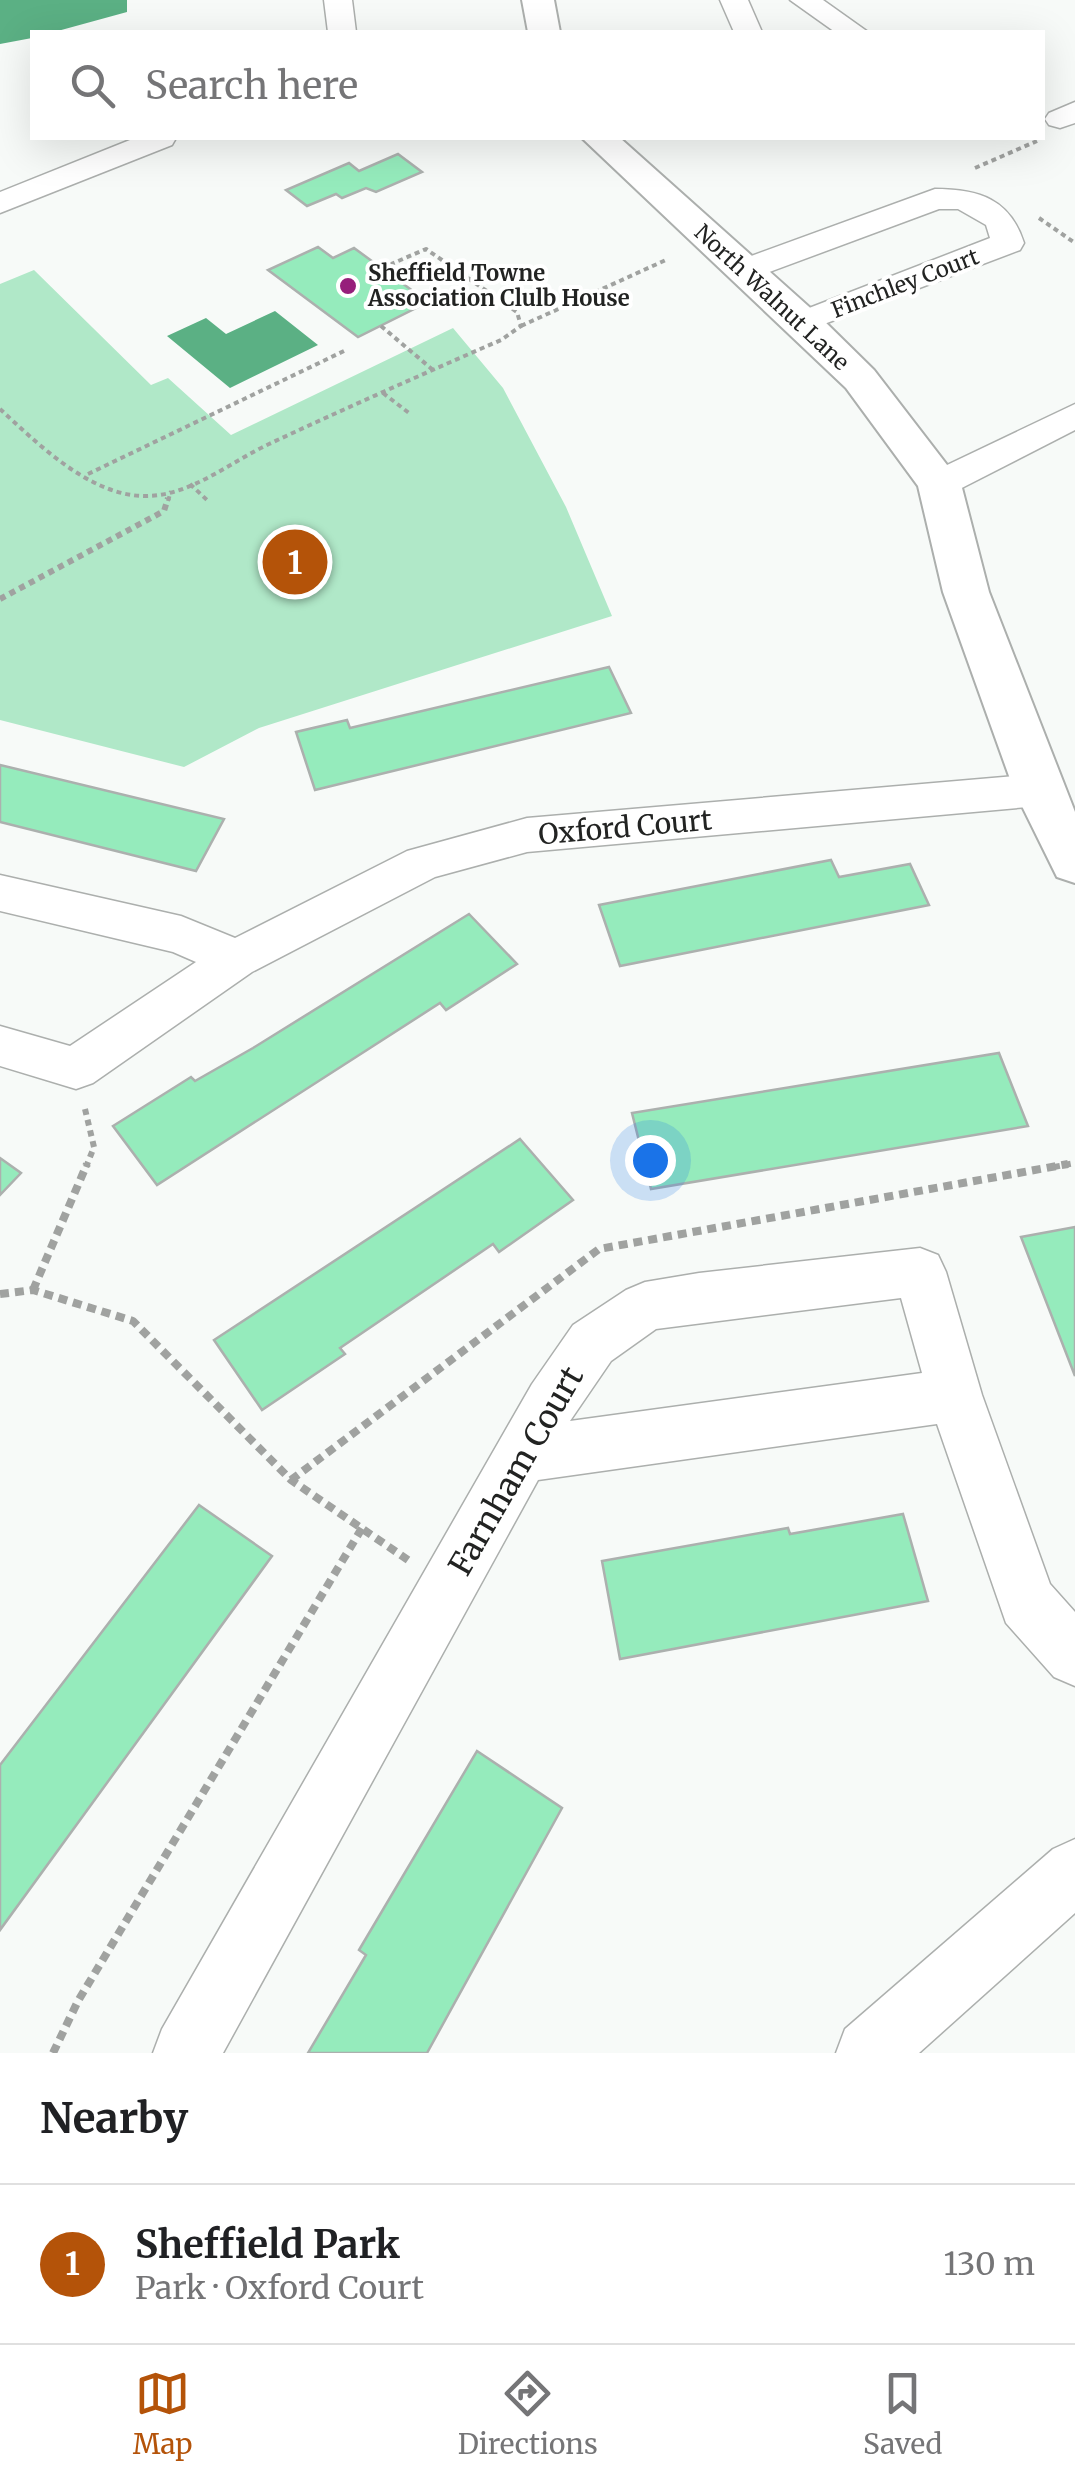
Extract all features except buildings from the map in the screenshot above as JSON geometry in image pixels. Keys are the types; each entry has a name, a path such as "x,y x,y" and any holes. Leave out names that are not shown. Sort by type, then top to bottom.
{"street":[{"path":"338,0 342,30"},
{"path":"538,0 544,30"},
{"path":"734,0 747,30"},
{"path":"804,0 846,28"},
{"path":"0,202 156,140"},
{"name":"North Walnut Lane","path":"601,140 803,322 860,379 939,484 966,592 1039,790 1075,863"},
{"name":"Finchley Court","path":"744,270 935,199 964,199 1000,220 1008,244 803,322"},
{"path":"939,484 1075,415"},
{"name":"Oxford Court","path":"76,1068 236,959 423,863 526,835 1039,790"},
{"path":"0,894 182,935 236,959"},
{"path":"0,1046 76,1068"},
{"name":"Farnham Court","path":"186,2053 551,1403 592,1343 646,1308 699,1297 920,1272 956,1395 1028,1602 1075,1656"},
{"path":"524,1455 956,1395"},
{"path":"868,2053 1075,1871"}],"path":[{"path":"382,268 426,250 517,312 521,326"},
{"path":"0,409 32,440 104,486 142,496 171,490 668,259"},
{"path":"381,326 433,370"},
{"path":"87,474 344,351"},
{"path":"383,393 409,413"},
{"path":"190,484 207,500"},
{"path":"0,598 164,511 171,490"},
{"path":"32,1290 94,1146 76,1068"},
{"path":"0,1294 32,1290 133,1321 291,1480 448,1588"},
{"path":"53,2053 78,2001 362,1528"}],"shaded area":[{"path":"0,0 127,0 127,12 61,30 30,30 30,38 0,44"},
{"path":"34,270 151,385 168,378 231,435 453,328 503,388 566,507 612,616 259,728 184,767 0,720 0,284"},
{"path":"275,311 318,345 230,388 167,336 206,318 226,334"}],"place":[{"name":"Sheffield Towne Association Clulb House","path":"348,286"},
{"name":"Sheffield Park","path":"295,562"}]}
